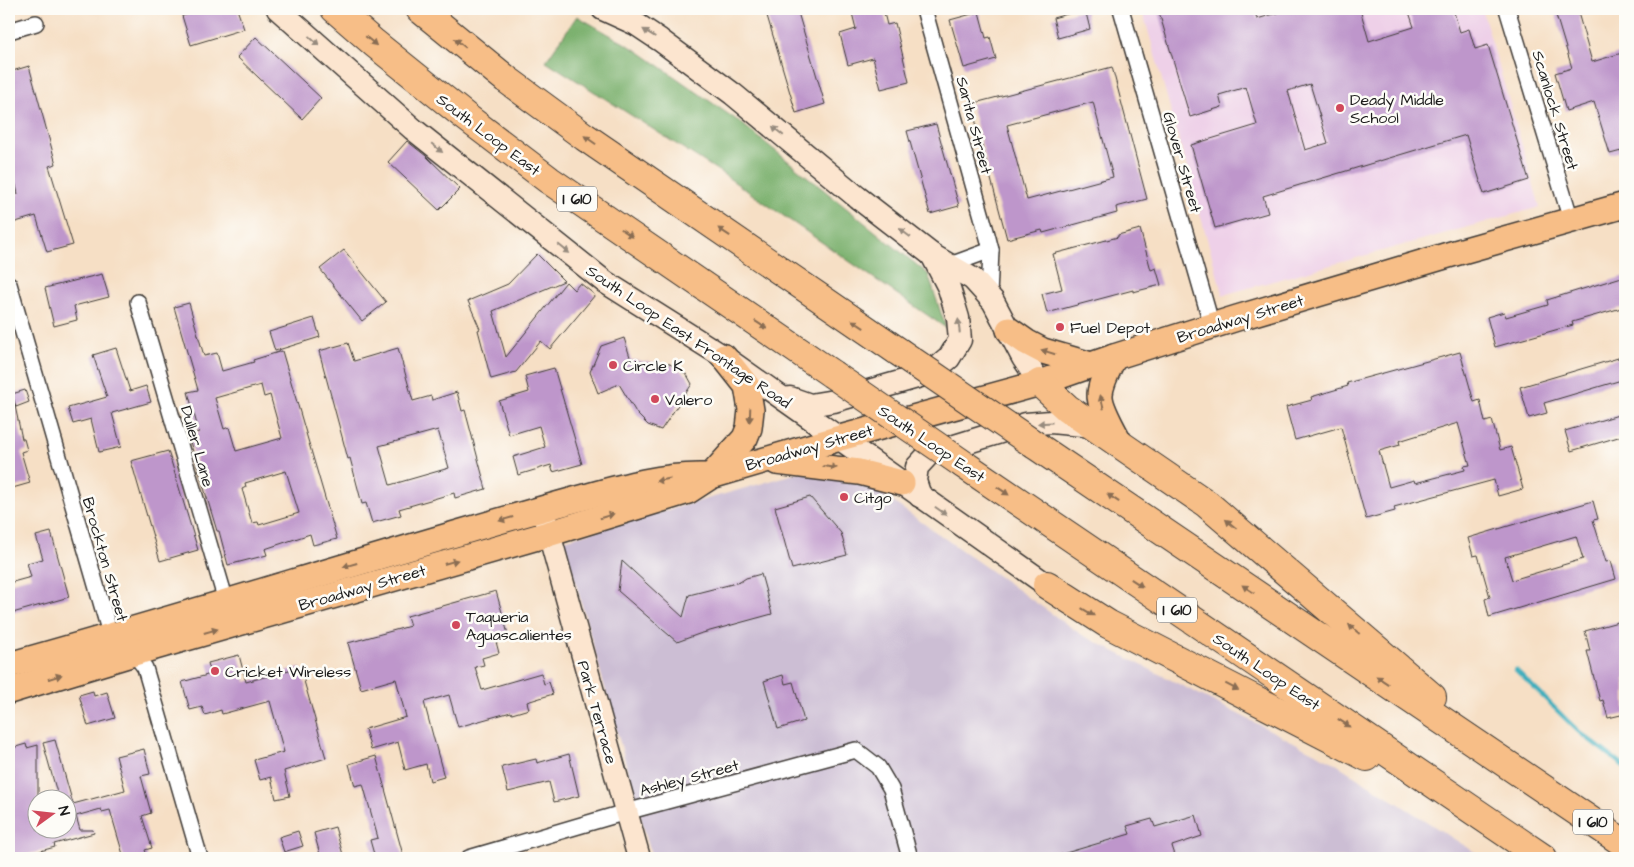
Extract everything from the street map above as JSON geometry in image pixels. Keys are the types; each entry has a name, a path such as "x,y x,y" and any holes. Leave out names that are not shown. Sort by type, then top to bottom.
{"highway":[{"name":"South Loop East","path":"335,9 466,117 549,180 963,464 1387,760"},
{"path":"420,9 506,79 586,137 1035,445 1426,702"},
{"path":"1040,383 1067,408 1207,504 1426,702"},
{"path":"1047,585 1108,624 1387,760 1463,810 1543,858"},
{"name":"I 610","path":"1426,702 1625,844"}],"main road":[{"name":"South Loop East Frontage Road","path":"278,9 413,129 605,282 724,357 1047,585"},
{"path":"603,9 636,24 660,40 733,94 857,197 941,260 973,279 993,301 1023,358 1040,383"},
{"name":"Broadway Street","path":"9,691 134,653 548,534 688,491 712,476 764,460 1040,383 1212,326 1455,253 1625,205"},
{"path":"773,391 810,405 834,401 930,373 949,358 960,340 958,318 941,260"},
{"path":"1009,330 1043,351 1102,361 1103,380 1099,396 1106,417 1121,445"},
{"path":"712,476 745,438 749,428 751,410 747,386 724,357"},
{"path":"764,460 859,472 911,489 918,467 929,454 1026,424 1051,422 1093,426"},
{"name":"Broadway Street","path":"9,665 542,508 624,487 684,476 712,476"},
{"name":"Park Terrace","path":"542,508 639,858"}],"street":[{"name":"Sarita Street","path":"924,9 991,250 988,296"},
{"name":"Glover Street","path":"1120,9 1212,326"},
{"name":"Scanlock Street","path":"1507,9 1571,220"},
{"path":"9,31 36,23"},
{"path":"941,260 991,250"},
{"name":"Brockton Street","path":"9,284 111,636 134,653 145,668 200,858"},
{"name":"Duller Lane","path":"138,302 226,601"},
{"name":"Ashley Street","path":"469,858 626,812 856,750 878,767 891,789 910,858"}],"shaded area":[{"name":"Deady Middle School","path":"1142,9 1482,9 1540,207 1223,295"},
{"path":"836,462 1082,635 1333,762 1484,858 652,858 564,540"}],"green space":[{"path":"577,16 638,51 741,123 928,274 946,328 717,170 546,61"}],"building":[{"path":"206,9 237,9 244,29 191,45 182,16"},
{"path":"765,9 797,9 825,104 796,113"},
{"path":"851,9 883,9 887,25 895,23 909,82 881,89 873,58 848,65 840,34 856,29"},
{"path":"1085,9 1090,29 1058,38 1053,18"},
{"path":"1158,9 1254,9 1257,19 1292,9 1360,9 1369,41 1414,27 1408,9 1453,9 1460,32 1469,29 1475,49 1488,45 1529,180 1484,194 1466,135 1263,196 1268,213 1215,228 1191,145 1257,125 1246,87 1219,95 1222,107 1190,117","holes":["1310,84 1328,143 1305,150 1288,91"]},
{"path":"1577,9 1592,62 1622,53 1625,62 1625,150 1610,154 1594,102 1566,111 1555,73 1572,68 1555,12"},
{"path":"979,12 986,38 990,37 996,59 964,68 950,20"},
{"path":"256,37 321,98 302,119 237,57"},
{"path":"29,66 56,164 49,166 73,245 47,252 36,216 9,224 9,196 18,194 9,156 9,105 14,104 9,84 9,72"},
{"path":"1112,67 1147,199 1116,207 1117,213 1043,233 1042,230 1007,239 971,104","holes":["1093,102 1113,177 1027,200 1007,125"]},
{"path":"936,124 959,206 930,214 907,131"},
{"path":"407,141 426,156 460,189 439,210 388,162"},
{"path":"1140,229 1151,270 1156,268 1161,285 1133,292 1133,290 1047,313 1042,294 1062,289 1053,254 1118,237 1118,235"},
{"path":"344,250 386,302 362,321 320,269"},
{"path":"537,254 564,281 493,311 506,357 566,282 574,290 580,283 595,295 550,349 541,341 516,372 491,379 478,330 480,329 468,301 508,284"},
{"path":"102,274 109,297 74,306 77,320 54,326 45,288"},
{"path":"1625,276 1625,307 1572,322 1573,325 1495,347 1487,317 1504,312 1506,317 1548,305 1547,300"},
{"path":"189,303 204,356 217,353 222,371 254,362 253,360 282,351 337,539 313,545 310,534 265,549 267,555 228,565 188,435 199,432 188,392 198,390 174,307","holes":["261,385 264,397 270,395 282,438 236,451 229,427 224,429 215,398","286,471 299,513 259,525 258,522 252,523 242,489 246,487 245,483"]},
{"path":"314,318 320,337 275,351 269,332"},
{"name":"Valero","path":"624,338 631,360 670,364 687,375 692,384 661,430 648,425 637,414 619,384 598,393 590,372 601,346"},
{"path":"348,343 354,361 398,348 413,401 431,396 432,400 457,392 462,411 465,410 486,489 455,498 454,493 399,509 401,515 372,523 366,503 362,504 350,458 348,459 319,351","holes":["438,430 449,468 390,485 379,446"]},
{"path":"116,348 130,391 146,386 151,402 112,413 121,447 99,452 91,419 73,424 68,408 107,397 93,355"},
{"path":"1460,352 1474,402 1480,400 1485,422 1492,420 1500,450 1511,447 1523,489 1498,496 1494,480 1394,507 1395,511 1366,519 1341,427 1295,440 1286,407 1312,400 1311,397 1348,386 1347,383","holes":["1458,423 1470,465 1464,466 1465,470 1415,483 1414,480 1389,487 1379,451 1400,445 1399,441"]},
{"path":"1625,356 1625,379 1544,403 1547,413 1529,418 1520,387"},
{"path":"554,368 582,464 553,472 551,465 518,475 513,457 545,447 539,426 509,435 499,401 529,392 525,376"},
{"path":"25,390 29,402 16,407 12,394"},
{"path":"14,401 22,439 24,439 27,450 21,452 30,483 9,489 9,402"},
{"path":"1625,413 1625,435 1571,451 1565,431"},
{"path":"168,451 198,550 160,561 131,461"},
{"path":"810,497 841,533 847,555 792,569 775,507"},
{"path":"1593,501 1598,519 1593,520 1606,562 1611,561 1616,579 1489,617 1485,599 1490,597 1478,555 1473,556 1468,538","holes":["1576,536 1583,559 1512,580 1505,557"]},
{"path":"51,532 69,597 9,614 9,583 31,577 27,563 43,559 36,536"},
{"path":"622,561 683,617 689,595 740,582 746,578 761,574 772,614 677,642 618,591"},
{"path":"496,591 508,634 495,638 499,653 482,658 484,665 475,667 482,690 541,673 544,684 549,682 553,694 527,702 529,709 512,714 511,712 458,727 449,695 424,702 444,777 430,781 426,764 405,770 398,742 371,750 365,729 406,717 396,679 361,689 348,643 410,626 407,616"},
{"path":"1625,620 1625,714 1608,718 1603,700 1600,701 1587,651 1590,651 1585,631"},
{"path":"239,655 246,682 300,667 326,758 284,771 290,796 276,799 271,777 260,780 254,760 284,752 270,701 222,714 221,710 205,715 202,707 190,710 182,682 211,674 208,663"},
{"path":"783,675 785,684 793,682 804,721 778,729 764,681"},
{"path":"93,691 94,696 107,692 115,718 88,726 79,695"},
{"path":"55,740 69,790 56,790 43,743"},
{"path":"26,744 27,748 38,745 38,790 28,790 28,840 69,840 54,844 55,847 9,858 9,749"},
{"path":"144,749 150,774 141,776 151,813 142,816 152,848 145,850 148,858 124,858 110,810 102,812 101,809 78,815 78,803 125,790 116,756"},
{"path":"569,754 579,796 554,802 549,782 508,792 502,767 536,759 537,763"},
{"path":"376,756 403,855 391,858 375,858 370,840 378,838 363,784 355,786 349,764"},
{"path":"1196,815 1202,836 1172,846 1176,858 1060,858 1059,855 1130,834 1127,826 1152,819 1155,827"},
{"path":"78,823 80,830 93,830 94,833 78,837"},
{"path":"335,827 344,858 321,858 314,833"},
{"path":"298,831 303,846 284,852 279,837"}],"waterway":[{"path":"1516,670 1578,731 1625,767"}],"place":[{"name":"Deady Middle School","path":"1340,108"},
{"name":"Fuel Depot","path":"1060,327"},
{"name":"Circle K","path":"613,365"},
{"name":"Valero","path":"655,399"},
{"name":"Citgo","path":"844,497"},
{"name":"Taqueria Aguascalientes","path":"456,625"},
{"name":"Cricket Wireless","path":"215,671"}]}
